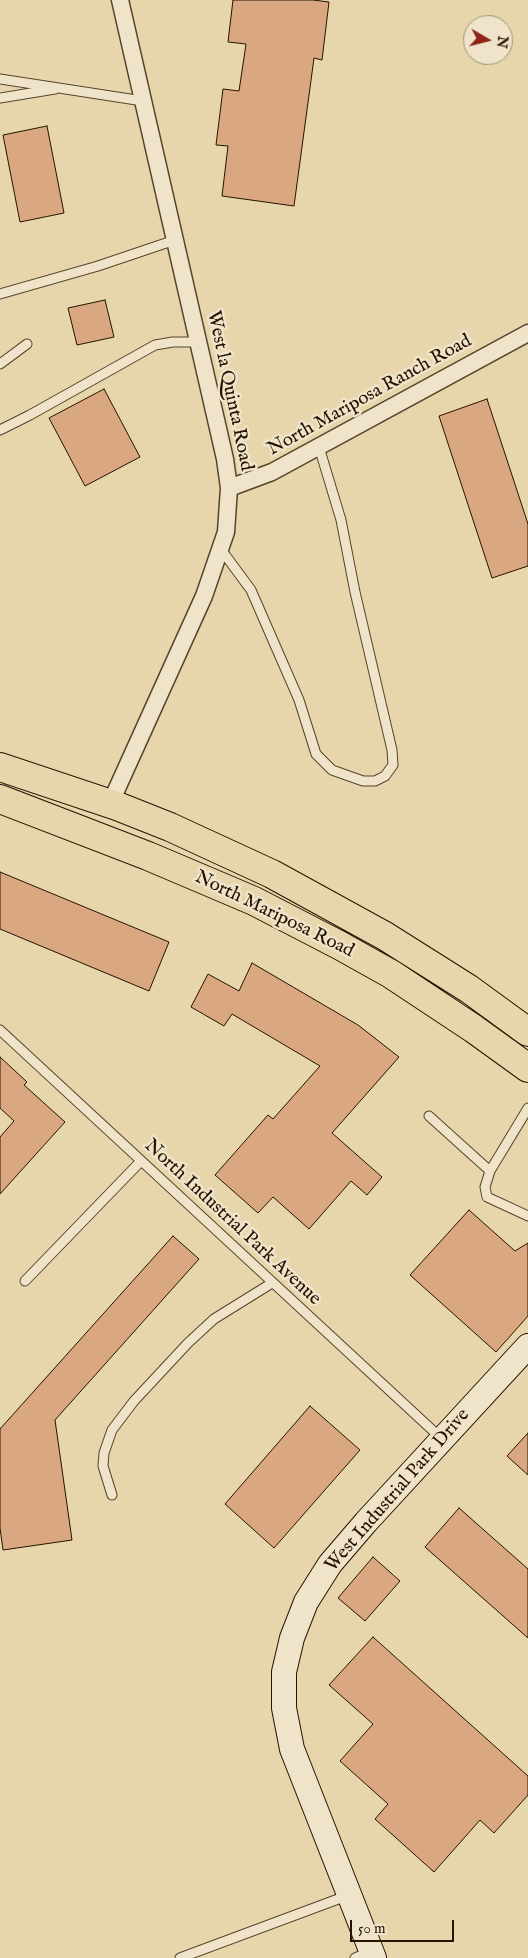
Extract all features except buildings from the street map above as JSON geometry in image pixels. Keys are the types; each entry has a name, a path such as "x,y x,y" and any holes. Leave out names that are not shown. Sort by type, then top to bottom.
{"highway":[{"name":"North Mariposa Road","path":"0,767 110,804 170,827 230,854 328,904 385,936 489,1004 528,1032"},
{"path":"0,784 78,810 97,812 105,809 110,804"},
{"name":"North Mariposa Road","path":"0,799 148,856 254,901 391,974 474,1029 528,1068"},
{"path":"110,804 112,813 126,825 273,894 320,920 409,980 474,1029"},
{"path":"489,1004 528,1038"}],"street":[{"name":"West la Quinta Road","path":"110,804 204,596 226,532 229,488 225,459 120,0"},
{"name":"North Mariposa Ranch Road","path":"229,488 272,472 528,333"},
{"name":"West Industrial Park Drive","path":"367,1956 349,1895 292,1749 284,1708 286,1663 292,1638 306,1602 330,1564 366,1522 528,1346"}],"lane":[{"path":"0,79 143,101"},
{"path":"0,98 62,88"},
{"path":"0,294 98,266 175,240"},
{"path":"0,430 155,345 173,342 198,342"},
{"path":"0,364 27,344"},
{"path":"220,548 251,590 299,700 316,754 332,770 363,781 375,781 385,776 393,765 392,750 355,592 341,520 319,446"},
{"name":"North Industrial Park Avenue","path":"0,1030 442,1439"},
{"path":"528,1108 490,1171 485,1187 487,1197 528,1216"},
{"path":"430,1116 490,1171"},
{"path":"25,1281 141,1161"},
{"path":"112,1496 103,1466 104,1453 112,1430 134,1401 214,1319 272,1283"},
{"path":"180,1958 349,1895"}]}
